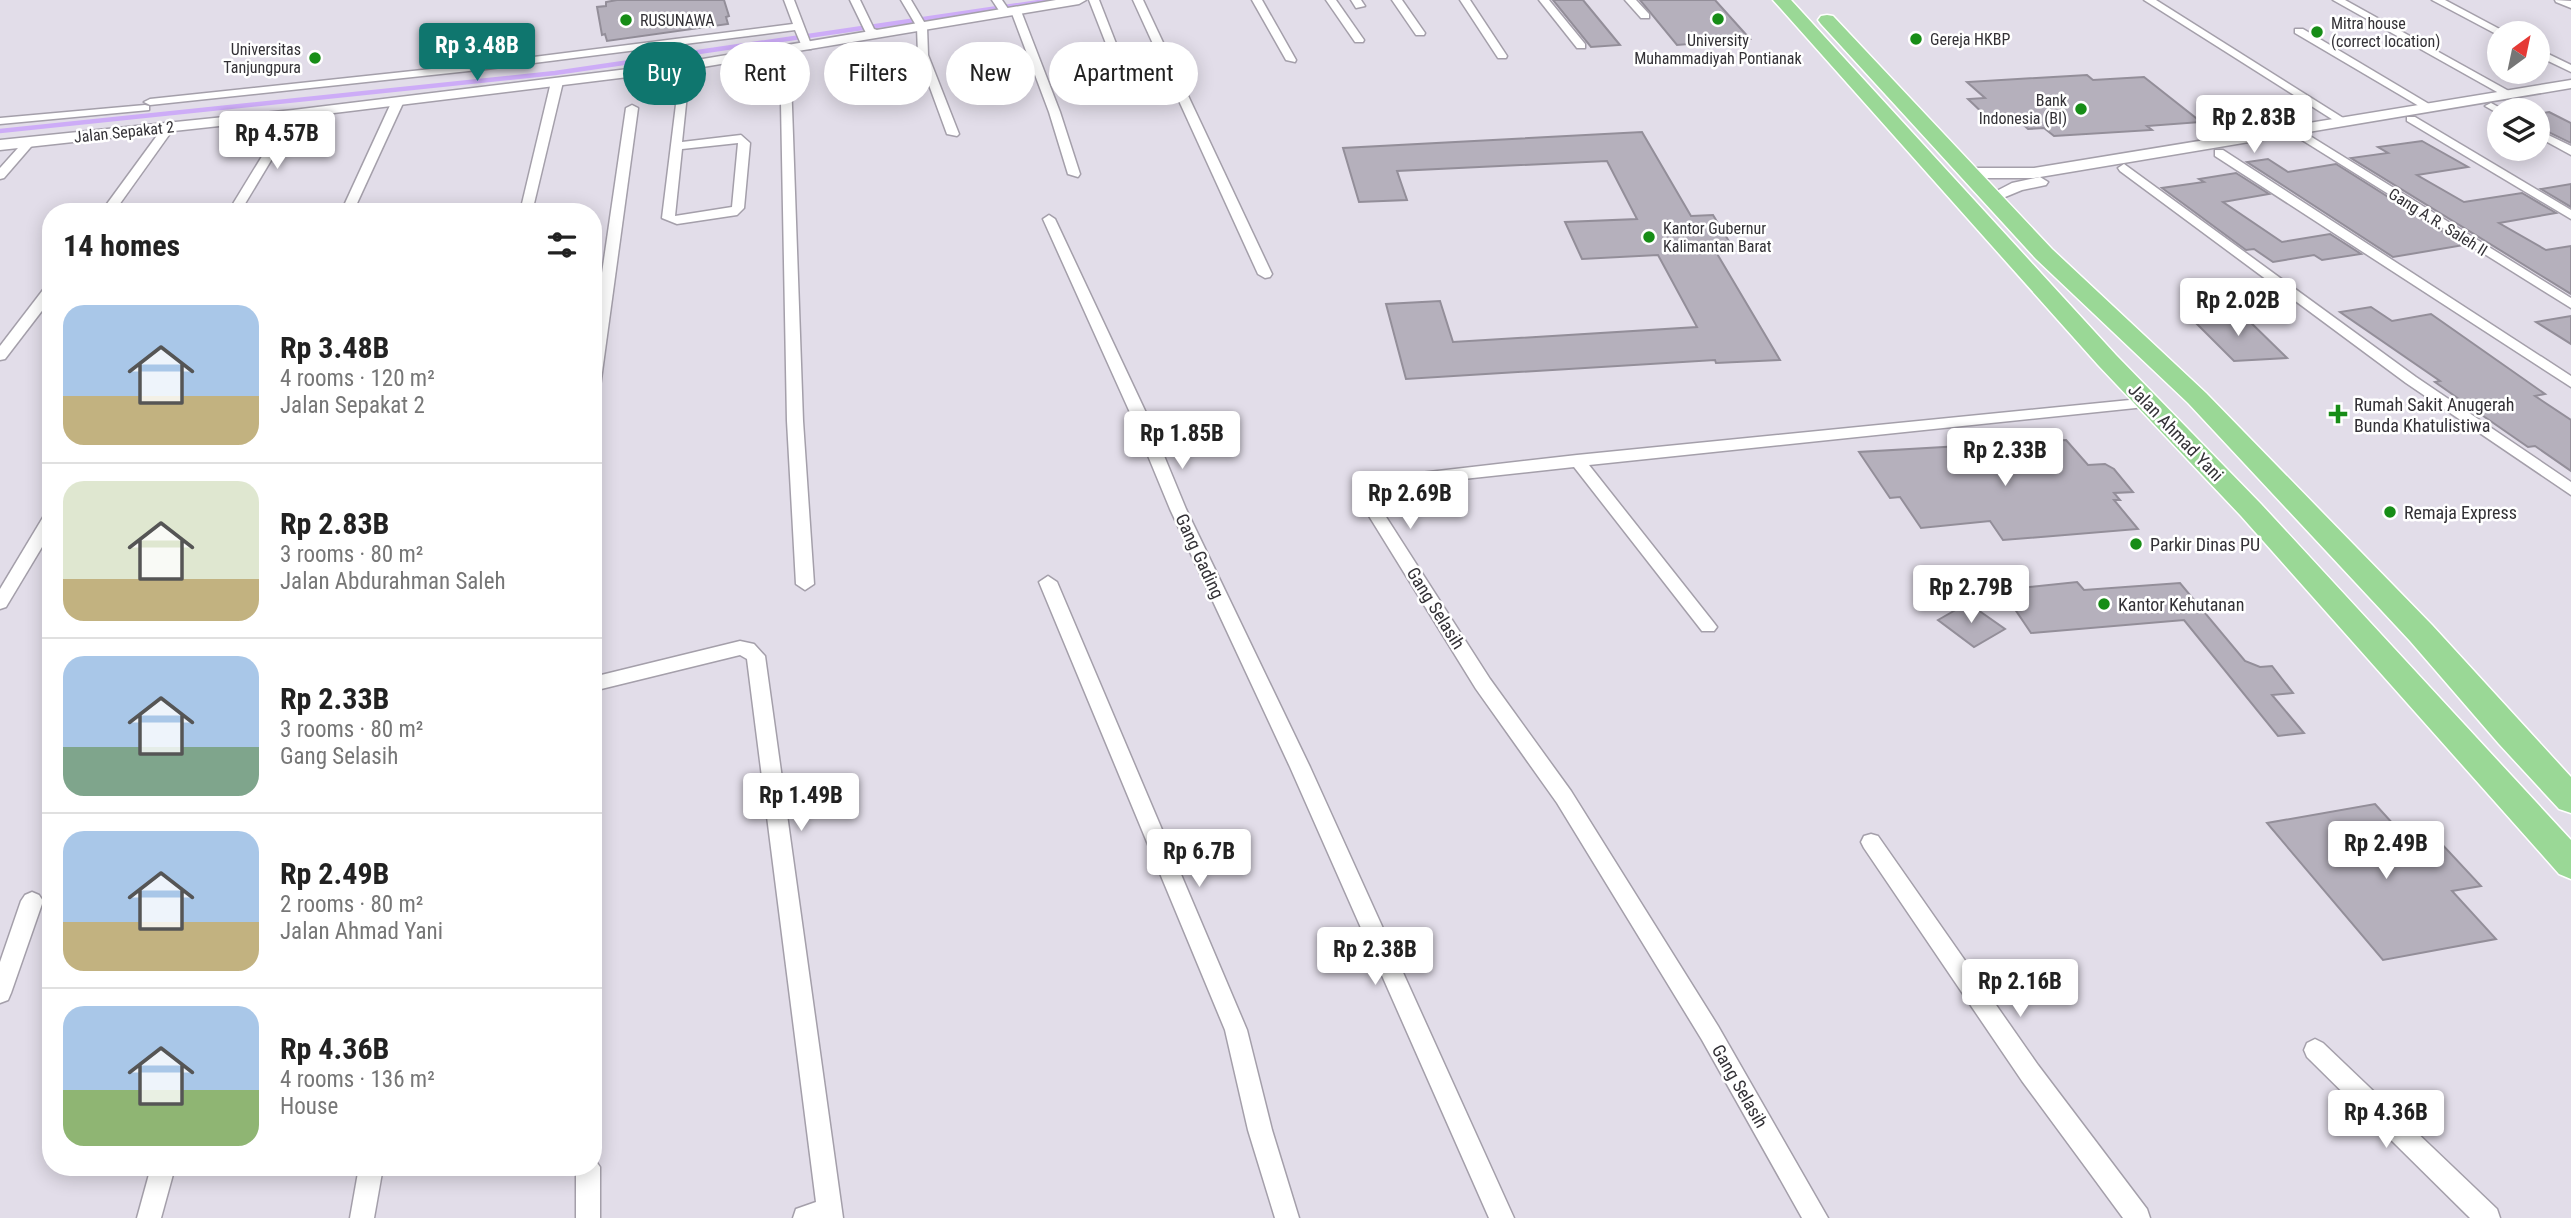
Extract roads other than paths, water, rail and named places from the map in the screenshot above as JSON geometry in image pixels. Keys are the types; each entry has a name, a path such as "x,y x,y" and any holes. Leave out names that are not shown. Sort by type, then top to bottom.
{"highway":[{"name":"Jalan Ahmad Yani","path":"1782,0 2107,360 2251,510 2571,864"},
{"name":"Jalan Ahmad Yani","path":"1808,0 2044,254 2197,398 2421,633 2571,799"},
{"path":"2251,510 2298,506"}],"street":[{"path":"0,121 145,107 478,66 804,38 789,0"},
{"path":"855,0 872,30"},
{"name":"Jalan Sepakat 2","path":"798,42 804,38 921,25 1004,7 1079,0"},
{"path":"1094,0 1110,42"},
{"path":"1138,0 1265,274"},
{"path":"1257,0 1291,60"},
{"path":"1331,0 1359,40"},
{"path":"1397,0 1420,33"},
{"path":"1465,0 1502,56"},
{"path":"1544,0 1581,46"},
{"path":"1630,0 1645,16"},
{"path":"2150,0 2343,121"},
{"path":"2338,0 2510,95"},
{"path":"2437,0 2487,25"},
{"path":"2560,0 2571,5"},
{"path":"908,3 921,25 923,55 953,134"},
{"path":"1004,7 1061,125 1074,174"},
{"path":"2299,31 2428,107"},
{"path":"2550,58 2571,69"},
{"name":"Jalan Sepakat 2","path":"0,145 132,127 168,128 623,74"},
{"path":"528,203 557,82"},
{"path":"2526,98 2571,84"},
{"path":"1993,197 2018,186 2099,167 2343,121 2510,95 2571,93"},
{"path":"351,203 398,101"},
{"path":"676,146 741,139 744,142 738,208 733,212 677,220 668,218 676,146 681,105"},
{"path":"786,105 795,421 805,584"},
{"path":"132,127 146,106"},
{"path":"602,302 632,108"},
{"path":"1971,173 2124,168 2411,119 2487,109"},
{"path":"239,203 293,114"},
{"path":"2411,119 2571,215"},
{"path":"114,203 168,128"},
{"name":"Gang A.R. Saleh II","path":"2306,138 2571,304"},
{"path":"2550,140 2571,151"},
{"path":"0,176 30,141"},
{"path":"2220,153 2571,383"},
{"path":"2124,168 2411,380 2571,490"},
{"name":"Gang Gading","path":"1049,219 1140,417 1178,509 1286,738 1502,1218"},
{"path":"0,356 42,301"},
{"name":"Gang Selasih","path":"1816,1218 1710,1033 1564,797 1483,684 1364,495 1367,488 1377,483 1577,460 1927,428 2150,404"},
{"path":"1577,460 1708,627"},
{"path":"0,603 42,533"},
{"path":"1048,582 1236,1030 1287,1218"},
{"path":"602,682 740,648 748,649 755,656 831,1214 804,1218"},
{"path":"1871,842 2030,1073 2138,1218"},
{"path":"0,993 32,901"},
{"path":"2315,1050 2488,1218"},
{"path":"149,1218 161,1176"},
{"path":"362,1218 369,1176"},
{"path":"588,1176 588,1218"}],"waterway":[{"path":"0,131 555,73 1053,0"}],"place":[{"name":"University Muhammadiyah Pontianak","path":"1718,19"},
{"name":"RUSUNAWA","path":"626,20"},
{"name":"Mitra house (correct location)","path":"2317,32"},
{"name":"Gereja HKBP","path":"1916,39"},
{"name":"Universitas Tanjungpura","path":"315,58"},
{"name":"Bank Indonesia (BI)","path":"2081,109"},
{"name":"Kantor Gubernur Kalimantan Barat","path":"1649,237"},
{"name":"Rumah Sakit Anugerah Bunda Khatulistiwa","path":"2338,414"},
{"name":"Remaja Express","path":"2390,512"},
{"name":"Parkir Dinas PU","path":"2136,544"},
{"name":"Kantor Kehutanan","path":"2104,604"}]}
